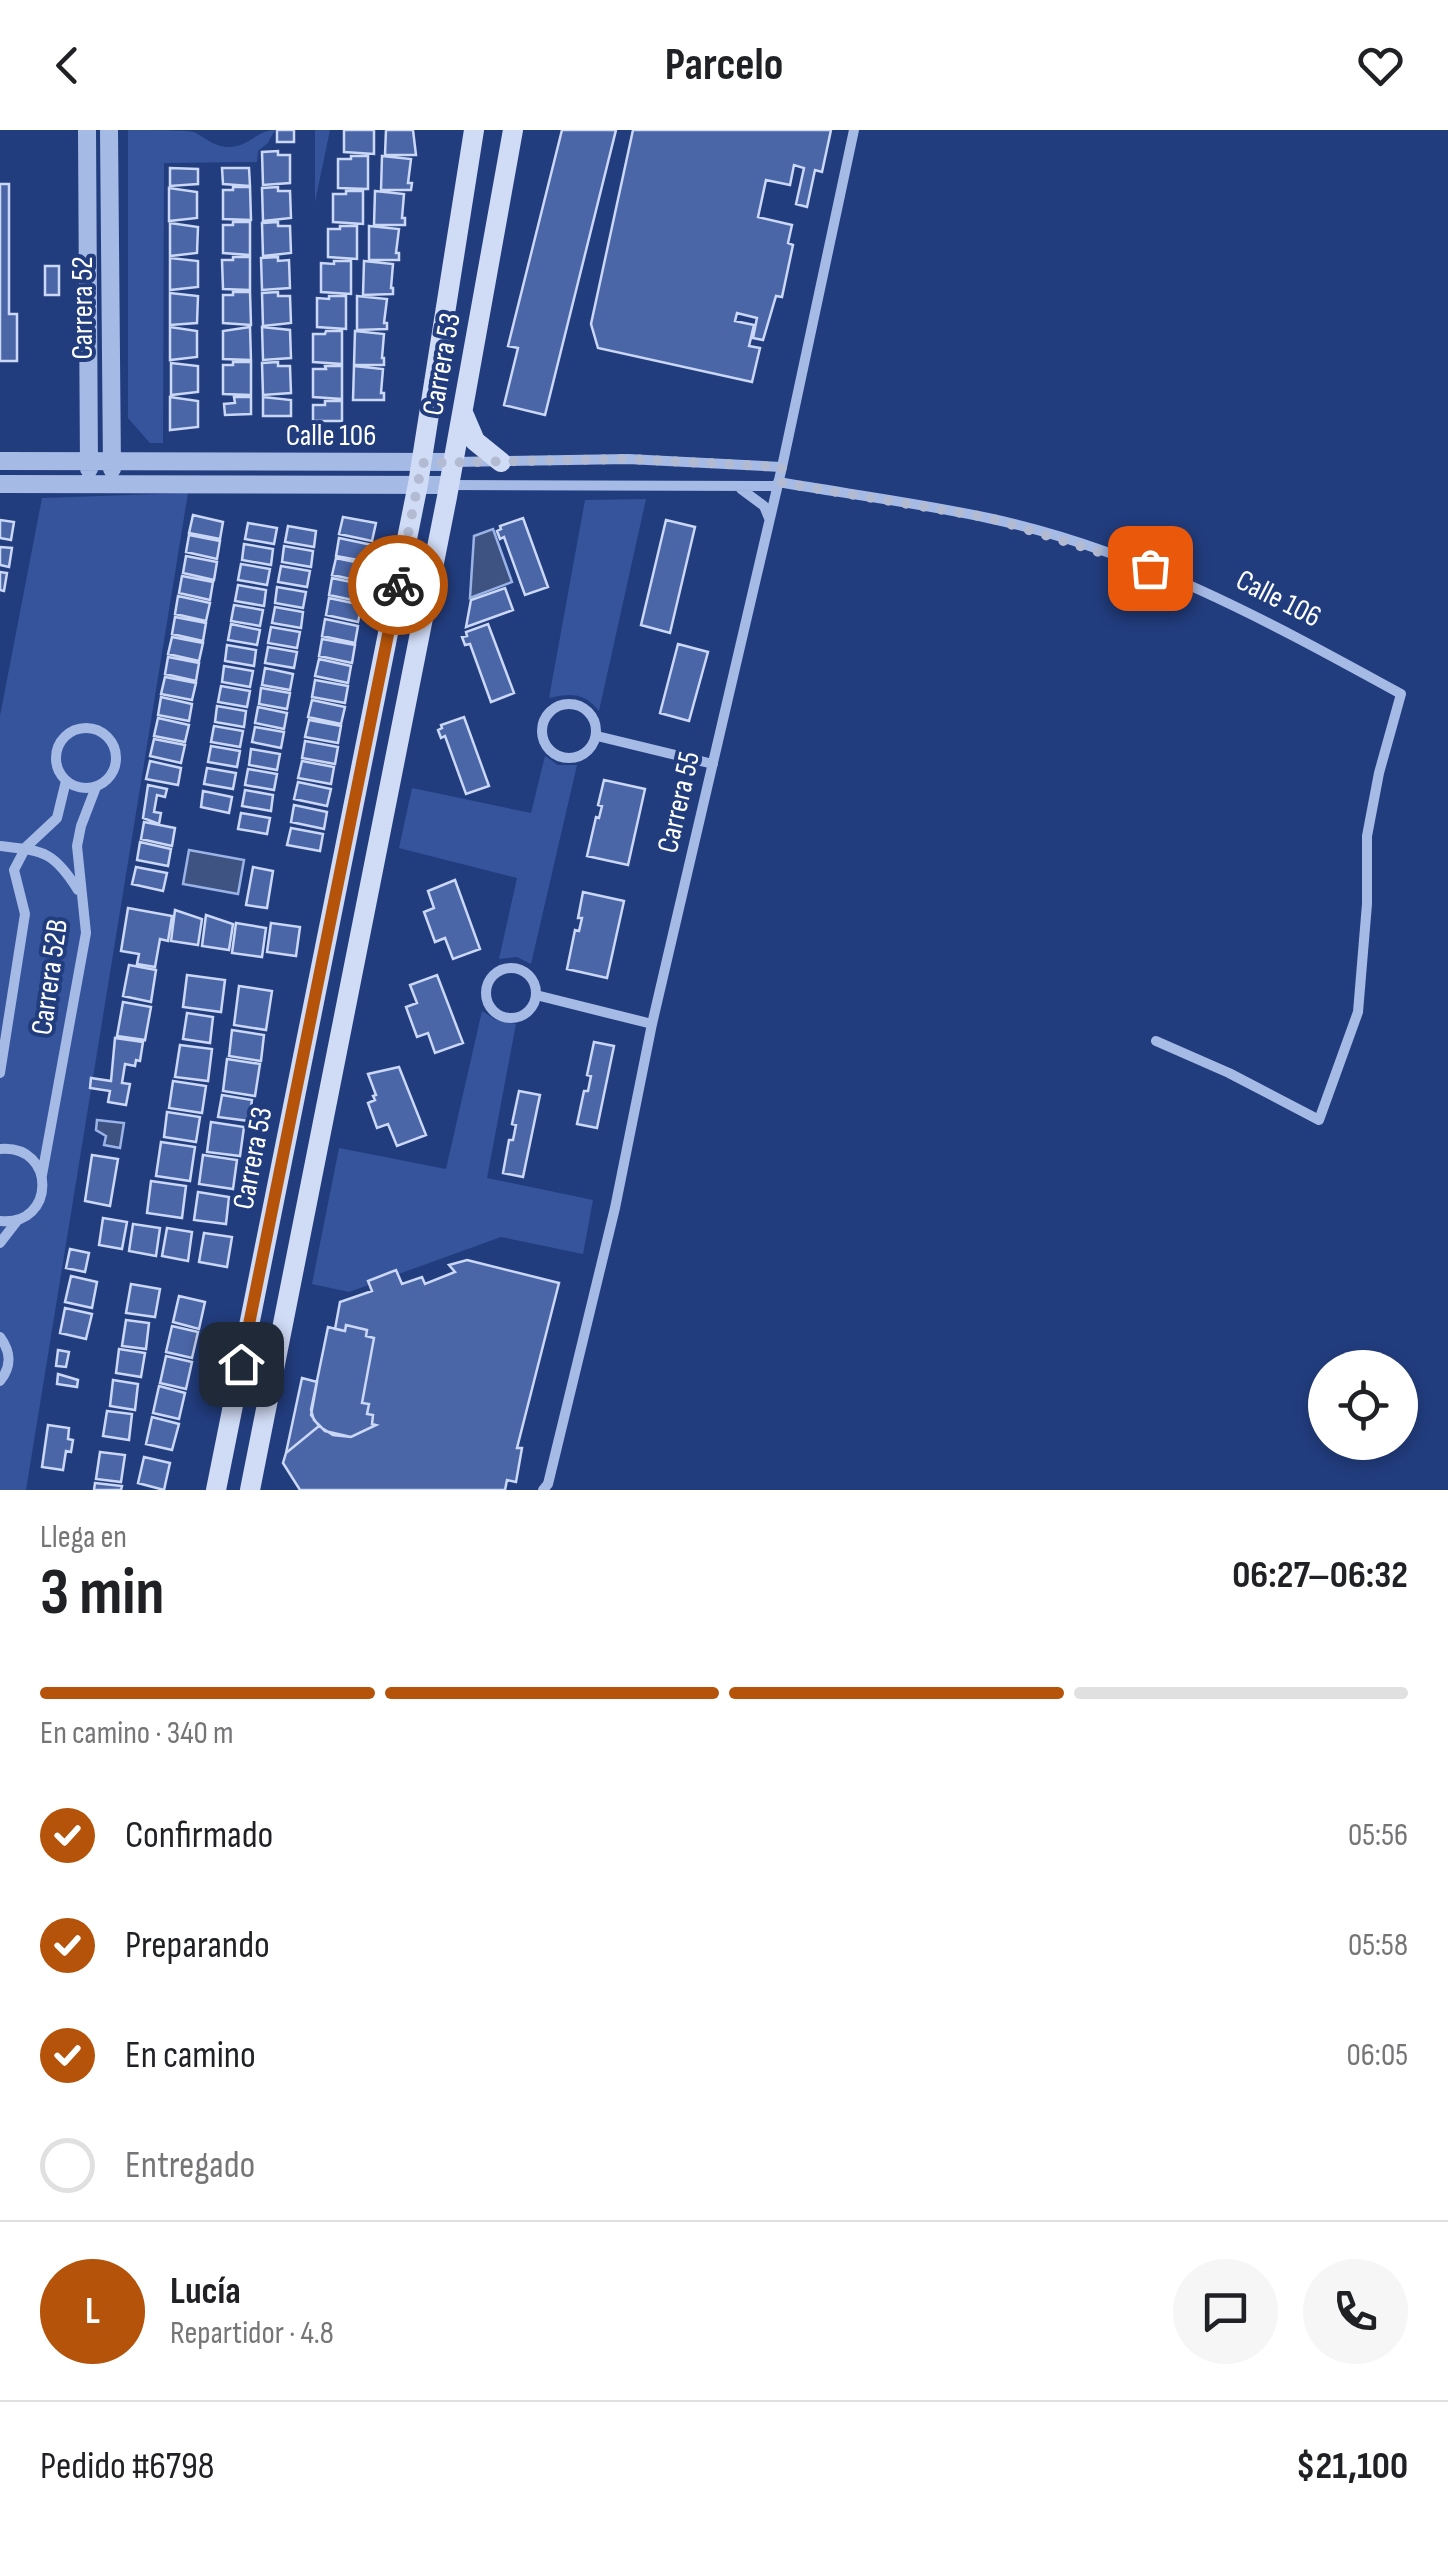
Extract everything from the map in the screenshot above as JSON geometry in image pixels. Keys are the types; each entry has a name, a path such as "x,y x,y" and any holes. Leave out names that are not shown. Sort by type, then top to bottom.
{"main road":[{"name":"Carrera 53","path":"216,1490 422,463 474,130"},
{"name":"Carrera 53","path":"250,1490 450,485 512,130"},
{"path":"462,411 475,441 500,462"}],"street":[{"name":"Carrera 52","path":"87,130 89,484"},
{"name":"Carrera 52","path":"109,130 111,462 116,484"},
{"name":"Carrera 55","path":"547,1488 616,1208 652,1024 782,467 854,130"},
{"name":"Calle 106","path":"0,461 422,463 628,459 782,467"},
{"name":"Calle 106","path":"0,484 777,484 990,518 1093,548 1250,610 1401,694 1367,836 1367,904 1358,1012 1318,1120 1229,1073 1156,1041"},
{"name":"Calle 106","path":"720,485 752,494 764,506 770,520"},
{"path":"577,704 589,711 597,736 583,755 571,758 549,749 542,729 551,710 577,704"},
{"name":"Carrera 52B","path":"0,1073 26,914 15,879 16,863 26,847 57,818 66,781 57,768 59,744 70,732 94,730 108,739 115,754 109,777 96,787 77,846 86,933 41,1198 36,1208 17,1220"},
{"path":"597,736 713,764"},
{"path":"66,781 80,788 96,787"},
{"path":"0,846 26,847 51,857 82,894"},
{"path":"1,871 15,879"},
{"path":"513,967 530,976 536,995 527,1012 508,1018 491,1009 485,990 494,973 513,967"},
{"path":"536,995 652,1024"},
{"path":"0,1149 20,1151 30,1157 42,1176"},
{"path":"0,1221 17,1220"},
{"path":"0,1243 17,1220"},
{"path":"0,1337 9,1352 9,1361 0,1381"}],"shaded area":[{"path":"128,130 194,132 215,144 231,147 275,130 258,151 257,162 164,163 163,443 150,443 128,418"},
{"path":"315,130 330,130 315,202"},
{"path":"188,493 26,1490 0,1490 0,716 42,498"},
{"path":"646,499 599,711 577,696 549,698 585,500"},
{"path":"493,529 512,582 470,598 474,536"},
{"path":"545,756 558,765 577,765 531,964 517,957 499,959 517,878 399,848 412,788 531,813"},
{"path":"189,850 244,860 238,894 183,884"},
{"path":"482,1011 496,1020 516,1024 487,1178 593,1200 583,1254 501,1237 349,1292 312,1284 339,1148 446,1169"},
{"path":"97,1120 124,1123 120,1148 104,1145 106,1136 96,1130"}],"building":[{"path":"277,130 294,130 294,142 277,142"},
{"path":"344,130 374,130 374,154 344,152"},
{"path":"386,130 413,130 416,155 385,155"},
{"path":"562,130 616,130 545,415 504,405 518,348 508,346"},
{"path":"633,130 831,130 822,172 815,170 807,207 796,204 804,168 794,165 790,185 766,180 758,217 792,225 788,243 793,245 782,297 776,296 763,340 753,338 757,318 737,313 735,321 754,325 749,346 760,348 752,382 598,348 591,324"},
{"path":"278,151 278,155 290,155 290,183 263,185 262,152"},
{"path":"368,156 368,189 338,188 338,159"},
{"path":"382,156 411,159 411,190 381,190"},
{"path":"170,168 198,169 198,184 170,186"},
{"path":"222,168 249,168 250,186 223,184"},
{"path":"0,184 9,184 9,314 17,314 17,361 0,361"},
{"path":"250,187 251,220 223,219 223,190"},
{"path":"278,187 278,191 290,191 291,218 263,221 262,188"},
{"path":"169,188 197,192 197,218 169,221"},
{"path":"363,191 363,224 333,222 333,194"},
{"path":"375,191 404,194 405,225 374,225"},
{"path":"250,222 250,255 223,253 223,225"},
{"path":"278,222 278,226 290,226 291,253 263,256 262,223"},
{"path":"170,223 198,227 197,253 170,256"},
{"path":"357,226 357,259 328,257 328,229"},
{"path":"369,226 399,229 399,260 369,260"},
{"path":"250,257 250,290 223,289 222,260"},
{"path":"278,257 278,261 289,260 290,288 262,290 261,258"},
{"path":"170,258 198,261 198,287 170,290"},
{"path":"351,261 351,294 321,292 321,263"},
{"path":"364,261 393,264 393,294 363,295"},
{"path":"45,266 59,266 59,295 45,295"},
{"path":"250,292 251,325 223,323 223,295"},
{"path":"278,292 278,296 290,296 291,323 263,326 262,293"},
{"path":"170,293 198,296 197,323 170,325"},
{"path":"346,296 346,329 317,327 317,298"},
{"path":"357,296 387,299 387,329 357,330"},
{"path":"170,327 197,331 197,357 170,360"},
{"path":"250,327 251,360 223,359 223,331"},
{"path":"262,327 290,330 291,358 263,360"},
{"path":"342,331 342,364 313,362 313,334"},
{"path":"355,331 384,334 384,365 354,365"},
{"path":"251,362 251,395 223,394 223,365"},
{"path":"278,362 278,366 290,366 291,393 263,395 262,363"},
{"path":"171,363 198,366 198,392 171,395"},
{"path":"325,366 342,366 342,399 313,397 313,369 326,369"},
{"path":"354,366 383,369 384,400 353,400"},
{"path":"170,397 198,401 198,427 170,430"},
{"path":"234,397 251,397 251,414 225,415 224,404 235,403"},
{"path":"263,397 291,400 291,416 263,416"},
{"path":"325,401 342,401 342,421 313,421 313,405 325,405"},
{"path":"193,515 223,522 220,539 189,533"},
{"path":"343,517 376,523 372,541 339,534"},
{"path":"523,518 548,587 525,595 504,537 500,539 497,531 500,526"},
{"path":"0,520 14,522 11,540 0,538"},
{"path":"666,520 695,527 670,633 641,625"},
{"path":"248,523 277,528 274,544 245,539"},
{"path":"288,526 316,531 314,547 285,542"},
{"path":"189,535 220,541 217,559 186,552"},
{"path":"339,538 372,545 369,562 336,556"},
{"path":"244,544 273,549 271,565 242,560"},
{"path":"284,546 313,551 311,567 282,562"},
{"path":"0,547 12,548 9,567 0,565"},
{"path":"186,556 217,562 214,580 183,573"},
{"path":"336,558 369,565 365,582 332,575"},
{"path":"241,564 270,569 267,585 238,580"},
{"path":"281,566 310,571 307,587 278,582"},
{"path":"0,572 7,573 4,591 0,590"},
{"path":"182,576 213,582 210,600 179,593"},
{"path":"332,578 365,585 362,602 329,595"},
{"path":"238,585 266,590 264,606 235,601"},
{"path":"277,587 306,592 303,608 275,603"},
{"path":"505,588 513,610 466,627 471,600"},
{"path":"178,596 210,603 206,621 175,614"},
{"path":"329,598 362,605 358,622 326,615"},
{"path":"234,605 263,610 260,626 231,621"},
{"path":"275,607 303,612 301,628 272,623"},
{"path":"175,617 206,623 203,641 172,634"},
{"path":"325,619 358,626 355,643 322,636"},
{"path":"231,624 260,630 257,645 228,640"},
{"path":"488,624 514,693 491,702 470,644 465,645 462,637"},
{"path":"271,627 300,632 297,648 268,643"},
{"path":"172,637 203,643 199,661 168,654"},
{"path":"322,639 355,645 352,663 319,656"},
{"path":"678,644 708,652 689,721 660,713"},
{"path":"227,645 256,650 254,666 225,661"},
{"path":"268,647 297,652 294,668 265,663"},
{"path":"168,657 199,663 196,681 165,674"},
{"path":"319,659 351,666 348,683 315,676"},
{"path":"224,666 253,671 250,687 222,682"},
{"path":"265,668 293,674 290,690 262,685"},
{"path":"165,677 196,683 192,700 161,694"},
{"path":"315,680 348,686 345,703 312,697"},
{"path":"221,686 250,691 247,707 218,702"},
{"path":"261,688 290,693 287,709 259,704"},
{"path":"161,697 192,704 189,721 158,715"},
{"path":"312,700 345,707 341,724 308,717"},
{"path":"217,706 246,711 244,727 215,722"},
{"path":"258,707 287,713 284,729 255,723"},
{"path":"464,717 489,786 466,794 445,736 441,738 438,730 441,725"},
{"path":"158,718 189,725 185,742 154,736"},
{"path":"309,720 341,726 338,743 305,737"},
{"path":"214,726 243,731 240,747 211,742"},
{"path":"255,727 284,732 281,748 252,742"},
{"path":"154,739 185,745 181,763 150,756"},
{"path":"305,741 338,747 335,764 302,758"},
{"path":"211,746 240,751 237,767 208,762"},
{"path":"251,749 280,754 277,770 249,765"},
{"path":"150,761 181,768 178,785 146,779"},
{"path":"302,761 334,767 331,784 298,778"},
{"path":"207,768 236,773 233,789 204,784"},
{"path":"248,769 277,774 274,790 245,785"},
{"path":"604,780 645,789 628,865 587,856 602,806 598,805"},
{"path":"298,782 331,789 327,806 294,799"},
{"path":"148,785 167,789 165,797 157,795 154,812 161,813 159,824 143,818"},
{"path":"245,790 273,795 271,811 242,806"},
{"path":"203,791 232,797 229,813 201,807"},
{"path":"294,805 327,812 324,829 291,822"},
{"path":"241,813 270,818 267,834 238,829"},
{"path":"144,822 175,828 172,846 141,839"},
{"path":"291,828 323,834 320,851 287,845"},
{"path":"140,842 171,849 168,866 137,860"},
{"path":"136,867 167,873 163,891 132,884"},
{"path":"253,867 273,871 267,908 246,905"},
{"path":"455,880 480,949 453,959 445,938 435,942 424,912 434,908 428,891"},
{"path":"583,892 624,901 607,978 567,969 575,930 579,931 582,918 578,918"},
{"path":"128,908 172,916 168,941 160,939 155,967 137,964 139,954 121,951"},
{"path":"175,910 202,919 198,945 171,941"},
{"path":"206,915 233,924 229,950 202,946"},
{"path":"236,923 266,928 262,957 232,953"},
{"path":"271,923 300,927 296,956 267,952"},
{"path":"129,965 156,970 151,1002 123,996"},
{"path":"187,975 225,980 221,1012 183,1007"},
{"path":"437,975 463,1043 435,1053 428,1033 417,1037 406,1007 417,1003 410,985"},
{"path":"239,986 272,991 266,1030 234,1025"},
{"path":"123,1002 151,1007 145,1040 117,1036"},
{"path":"187,1013 213,1017 210,1043 183,1039"},
{"path":"232,1030 264,1035 261,1061 229,1056"},
{"path":"115,1038 143,1042 140,1061 136,1060 135,1066 125,1064 122,1083 130,1084 126,1105 108,1102 110,1091 90,1088 91,1078 111,1081"},
{"path":"594,1042 614,1046 597,1128 577,1124 584,1091 588,1091"},
{"path":"180,1045 212,1049 208,1081 175,1077"},
{"path":"227,1059 260,1064 255,1096 223,1091"},
{"path":"399,1067 426,1135 397,1146 388,1124 377,1128 368,1103 376,1095 368,1074"},
{"path":"173,1081 206,1086 202,1113 169,1108"},
{"path":"519,1091 540,1095 523,1177 503,1173 516,1125 512,1124"},
{"path":"222,1095 252,1100 249,1121 218,1117"},
{"path":"167,1112 200,1117 196,1142 164,1137"},
{"path":"211,1122 244,1127 240,1156 207,1152"},
{"path":"161,1142 195,1147 190,1181 156,1176"},
{"path":"92,1155 118,1159 110,1206 85,1201"},
{"path":"203,1155 237,1160 233,1189 199,1184"},
{"path":"151,1181 186,1186 182,1218 147,1213"},
{"path":"198,1192 229,1197 226,1224 194,1220"},
{"path":"103,1218 127,1222 122,1249 99,1245"},
{"path":"133,1224 160,1228 156,1256 129,1251"},
{"path":"167,1228 192,1232 188,1261 162,1256"},
{"path":"204,1233 232,1237 227,1267 199,1262"},
{"path":"70,1249 89,1253 85,1272 66,1268"},
{"path":"467,1260 559,1283 517,1448 522,1448 516,1482 507,1480 505,1490 300,1490 283,1463 286,1453 319,1426 333,1435 351,1437 376,1425 372,1424 373,1415 367,1414 369,1404 362,1403 374,1338 366,1336 367,1330 346,1325 345,1331 335,1329 340,1302 372,1291 368,1281 396,1270 402,1284 422,1277 425,1284 455,1272 449,1265"},
{"path":"71,1276 97,1282 92,1308 65,1302"},
{"path":"131,1284 160,1289 155,1317 126,1313"},
{"path":"179,1296 205,1302 199,1329 173,1322"},
{"path":"65,1308 92,1314 86,1339 60,1333"},
{"path":"126,1320 149,1323 146,1349 122,1346"},
{"path":"346,1325 367,1330 366,1336 374,1338 362,1403 369,1404 367,1414 373,1415 372,1424 376,1425 351,1437 325,1431 314,1420 311,1410 328,1327 345,1331"},
{"path":"172,1326 198,1332 192,1358 166,1352"},
{"path":"119,1349 145,1353 141,1377 116,1373"},
{"path":"58,1350 69,1352 66,1367 56,1366"},
{"path":"166,1356 192,1362 186,1389 160,1383"},
{"path":"58,1374 78,1380 77,1387 57,1384"},
{"path":"302,1378 317,1382 311,1415 319,1426 286,1453"},
{"path":"113,1380 138,1384 135,1410 110,1406"},
{"path":"159,1386 185,1393 179,1419 153,1413"},
{"path":"107,1411 132,1414 129,1440 103,1436"},
{"path":"152,1417 179,1424 172,1450 146,1444"},
{"path":"48,1425 69,1428 68,1439 73,1440 71,1452 66,1451 63,1470 42,1467"},
{"path":"100,1452 125,1455 121,1482 96,1479"},
{"path":"144,1457 170,1463 164,1490 138,1483"},
{"path":"95,1483 122,1486 121,1490 94,1490"}],"way so far":[{"path":"398,585 422,463 628,459 782,467 778,482 990,518 1150,568"}],"route":[{"path":"241,1364 398,585"}]}
